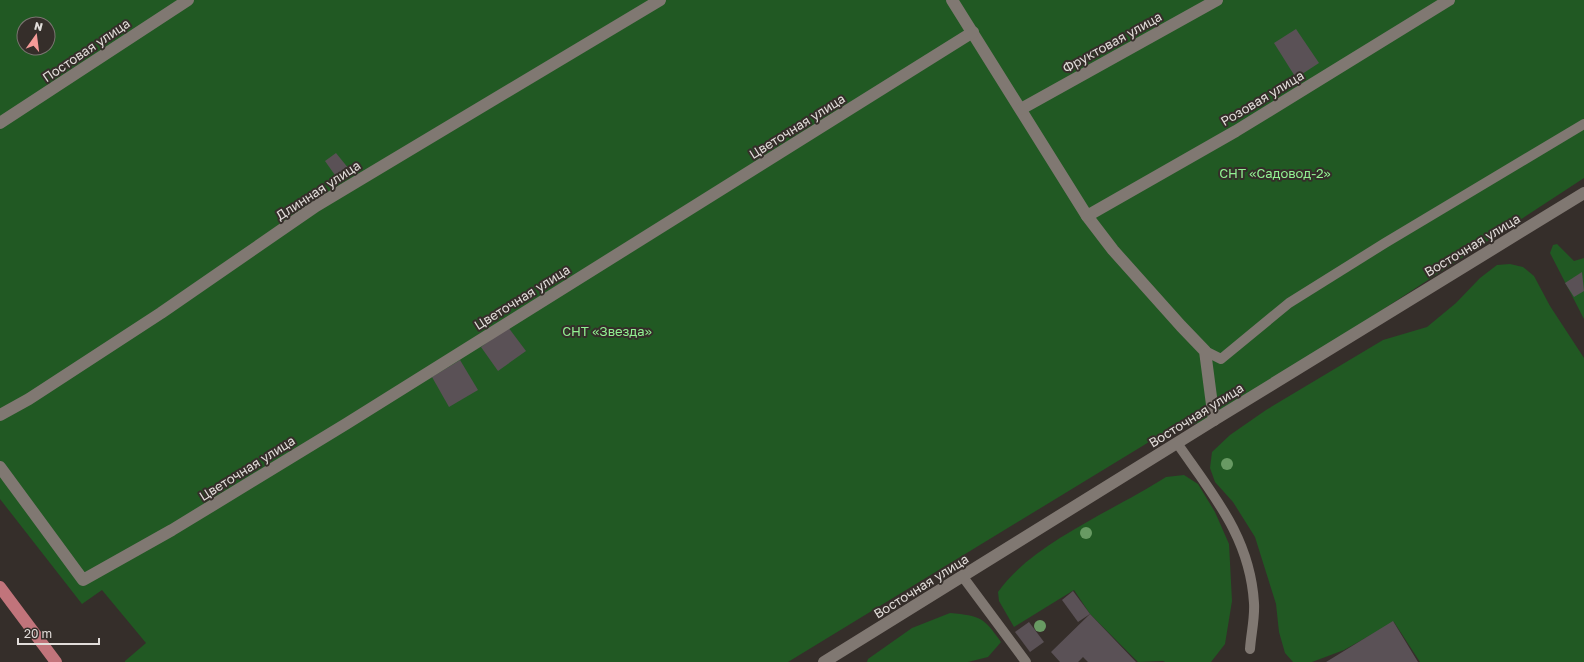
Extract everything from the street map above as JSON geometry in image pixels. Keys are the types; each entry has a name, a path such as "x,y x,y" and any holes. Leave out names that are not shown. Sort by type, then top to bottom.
{"main road":[{"path":"0,587 56,662"}],"street":[{"name":"Постовая улица","path":"0,123 188,0"},
{"name":"Длинная улица","path":"0,415 29,399 161,313 316,206 660,0"},
{"path":"952,0 1087,216 1113,250 1205,351 1214,420"},
{"name":"Фруктовая улица","path":"1021,109 1216,0"},
{"name":"Розовая улица","path":"1087,216 1243,127 1449,0"},
{"name":"Цветочная улица","path":"0,467 83,580 172,530 319,440 973,32"},
{"name":"Восточная улица","path":"824,662 963,577 1176,443 1584,193"}],"lane":[{"path":"1205,351 1221,359 1290,303 1385,243 1584,124"},
{"path":"1176,443 1233,526 1247,558 1254,604 1250,649"},
{"path":"963,577 1026,662"}],"green space":[{"name":"СНТ «Звезда»","path":"0,0 1584,0 1584,178 1214,420 1172,428 788,662 125,662 146,643 102,590 82,604 0,499"},
{"path":"1557,244 1574,261 1584,258 1584,319 1550,253 1553,245"},
{"path":"1510,264 1523,267 1534,276 1550,306 1584,358 1584,662 1420,662 1394,622 1344,650 1312,662 1293,662 1285,653 1279,632 1276,604 1255,537 1233,502 1215,482 1210,468 1212,452 1230,435 1266,410 1383,340 1427,327 1456,303 1480,278 1497,265"},
{"path":"1184,475 1198,484 1215,512 1229,544 1232,601 1225,644 1211,662 1138,662 1090,614 1074,590 1014,627 999,601 998,592 1013,574 1031,558 1076,528 1166,477"},
{"path":"950,613 969,615 980,619 990,627 1001,642 988,657 968,662 867,662 868,659 912,628"}],"building":[{"path":"1296,29 1319,63 1296,78 1274,43"},
{"path":"336,153 349,169 337,178 325,161"},
{"path":"1582,272 1584,291 1574,297 1565,283"},
{"path":"508,327 526,351 498,371 481,347"},
{"path":"460,360 478,390 449,407 432,377"},
{"path":"1073,591 1090,614 1078,622 1062,600"},
{"path":"1090,614 1136,662 1088,662 1083,657 1078,662 1060,662 1051,652"},
{"path":"1393,621 1418,662 1326,662 1344,651"},
{"path":"1029,622 1044,642 1030,652 1015,632"}],"park label":[{"name":"СНТ «Садовод-2»","path":"1275,173"}]}
